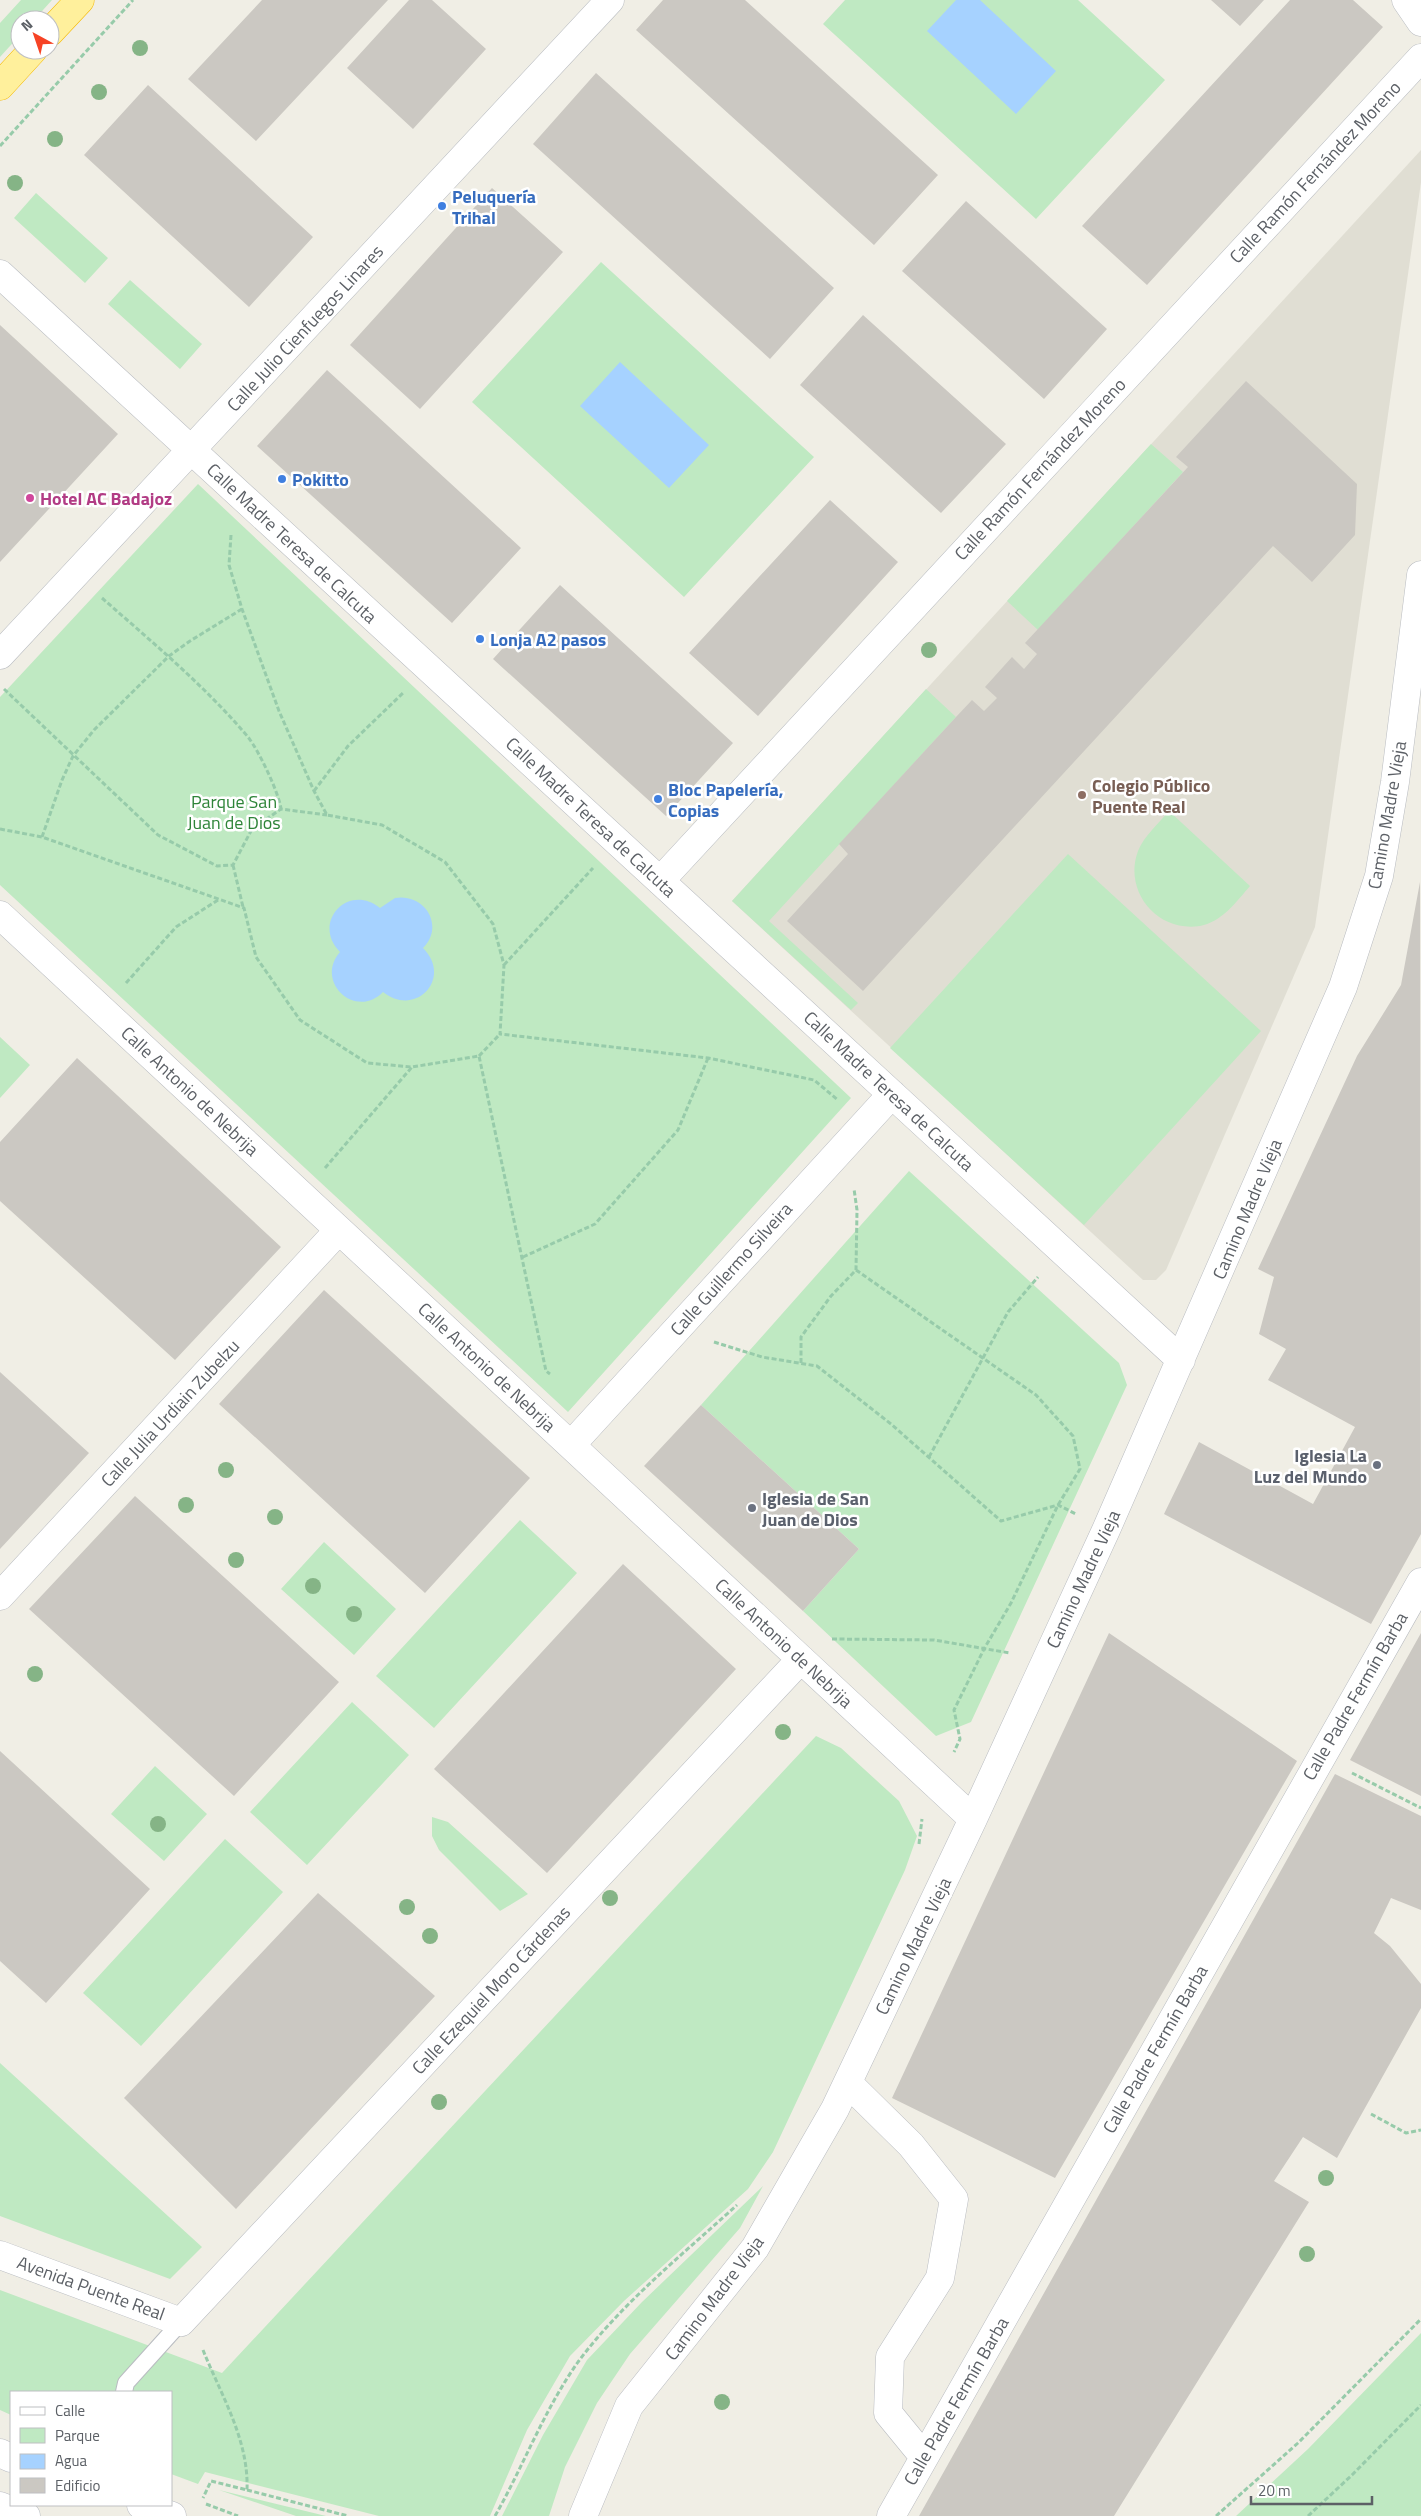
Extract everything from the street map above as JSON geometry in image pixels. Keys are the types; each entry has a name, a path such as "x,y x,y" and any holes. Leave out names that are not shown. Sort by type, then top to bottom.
{"highway":[{"path":"60,21 80,0"},
{"path":"0,86 25,60"}],"street":[{"name":"Calle Julio Cienfuegos Linares","path":"0,655 610,0"},
{"path":"1406,0 1421,22"},
{"name":"Calle Ramón Fernández Moreno","path":"660,881 1421,58"},
{"name":"Calle Madre Teresa de Calcuta","path":"0,274 1181,1360"},
{"name":"Camino Madre Vieja","path":"583,2516 629,2406 755,2248 848,2083 974,1819 1106,1530 1344,987 1379,876 1395,782 1421,576"},
{"name":"Calle Antonio de Nebrija","path":"0,915 974,1819"},
{"name":"Calle Guillermo Silveira","path":"571,1445 892,1094"},
{"name":"Calle Julia Urdiain Zubelzu","path":"0,1596 339,1230"},
{"name":"Calle Padre Fermín Barba","path":"891,2516 1421,1582"},
{"name":"Calle Ezequiel Moro Cárdenas","path":"181,2322 802,1659"},
{"path":"848,2083 911,2144 954,2199 940,2278 890,2357 888,2413 924,2457"},
{"name":"Avenida Puente Real","path":"0,2255 181,2322"},
{"path":"0,2506 26,2516"},
{"path":"144,2506 173,2516"}],"lane":[{"path":"124,2391 126,2383 181,2322"}],"path":[{"path":"0,146 133,0"},
{"path":"231,533 229,565 242,609 279,711 314,792 327,816"},
{"path":"76,574 169,656 249,739 280,797 281,810"},
{"path":"42,837 62,780 74,756 94,730 169,656 242,609"},
{"path":"314,792 348,746 430,670"},
{"path":"0,685 158,835 217,866 233,865"},
{"path":"281,810 382,825 445,862 494,924 504,965 500,1034 479,1056 412,1067 367,1063 300,1020 256,957 233,865 252,829 281,810"},
{"path":"0,828 42,837 244,908"},
{"path":"504,965 617,842"},
{"path":"104,1011 130,978 176,927 218,900"},
{"path":"500,1034 708,1058 814,1080 838,1100 823,1120 848,1141 857,1210 856,1270 831,1296 801,1337 801,1363"},
{"path":"479,1056 546,1371 552,1376"},
{"path":"523,1256 595,1224 678,1130 708,1058"},
{"path":"302,1195 412,1067"},
{"path":"929,1457 1008,1312 1061,1250"},
{"path":"856,1270 1036,1396 1073,1436 1080,1469 1058,1505 1011,1602 984,1649 954,1710 960,1738"},
{"path":"676,1330 762,1357 817,1366 929,1457 1001,1521 1058,1505 1106,1530"},
{"path":"802,1659 823,1640 882,1638 934,1640 1015,1654 1045,1663"},
{"path":"1320,1757 1421,1808"},
{"path":"919,1846 921,1839 920,1823"},
{"path":"1371,2114 1406,2133 1421,2130"},
{"path":"495,2516 534,2435 578,2362 629,2305 740,2202"},
{"path":"1216,2516 1298,2443 1421,2319"},
{"path":"181,2322 201,2346 242,2442 247,2473 247,2490"},
{"path":"1308,2516 1352,2475 1421,2405"},
{"path":"201,2502 211,2481 348,2516"}],"shaded area":[{"name":"Colegio Público Puente Real","path":"1421,150 1421,182 1315,927 1166,1270 1156,1280 1143,1280 732,901"}],"green space":[{"path":"21,0 52,0 43,10 12,10"},
{"path":"845,0 1078,0 1165,80 1036,219 823,24"},
{"path":"10,12 10,46 0,57 0,23"},
{"path":"36,193 108,258 85,283 14,218"},
{"path":"601,262 814,457 684,597 472,402"},
{"path":"130,280 202,344 180,369 108,304"},
{"path":"1151,444 1183,472 1038,630 1007,601"},
{"name":"Parque San Juan de Dios","path":"198,484 851,1098 568,1412 0,885 0,697"},
{"path":"926,689 956,717 769,921 858,1003 851,1010 732,901"},
{"path":"1169,811 1250,886 1222,916 1208,924 1184,926 1170,923 1158,916 1147,906 1135,881 1138,851 1148,835"},
{"path":"1068,854 1261,1031 1084,1225 890,1048"},
{"path":"0,1037 30,1065 0,1098"},
{"path":"909,1171 1119,1363 1127,1385 971,1722 936,1736 803,1611 859,1549 701,1405"},
{"path":"520,1520 577,1573 434,1728 376,1676"},
{"path":"324,1542 396,1609 354,1655 281,1589"},
{"path":"352,1702 409,1755 307,1865 250,1812"},
{"path":"816,1736 841,1748 899,1801 917,1836 905,1870 773,2152 748,2189 624,2301 570,2356 527,2430 490,2516 379,2516 205,2472 198,2484 172,2474 172,2391 10,2391 10,2415 0,2410 0,2290 222,2373"},
{"path":"155,1766 207,1814 164,1861 111,1814"},
{"path":"432,1817 448,1822 528,1894 500,1911 439,1850 432,1836"},
{"path":"225,1839 283,1892 141,2046 83,1993"},
{"path":"0,2063 202,2247 170,2279 0,2216"},
{"path":"763,2186 740,2228 630,2354 597,2403 565,2467 549,2516 502,2516 543,2435 587,2360 642,2302"},
{"path":"1421,2333 1421,2516 1236,2516 1308,2449"},
{"path":"219,2490 326,2516 296,2516"}],"water":[{"path":"956,0 980,0 1056,71 1016,114 927,31"},
{"path":"620,362 709,445 669,488 580,406"},
{"path":"395,898 406,898 415,901 423,906 432,921 429,939 423,948 431,960 434,971 432,982 427,991 418,997 407,1000 395,999 383,992 372,1000 361,1002 351,1000 342,994 335,985 332,975 333,963 340,952 332,941 331,918 337,909 346,903 356,900 368,901 380,908"}],"building":[{"path":"262,0 388,0 256,141 188,79"},
{"path":"409,0 432,0 486,49 413,129 347,68"},
{"path":"663,0 745,0 938,175 874,245 636,30"},
{"path":"1211,0 1264,0 1240,26"},
{"path":"1290,0 1353,0 1383,27 1147,285 1082,226"},
{"path":"596,73 834,288 770,359 533,144"},
{"path":"148,85 313,237 249,307 84,155"},
{"path":"492,188 563,252 420,409 350,345"},
{"path":"966,201 1107,329 1044,399 902,271"},
{"path":"863,315 1006,444 941,513 800,385"},
{"name":"Hotel AC Badajoz","path":"0,325 118,434 0,562"},
{"path":"327,370 521,548 452,623 257,446"},
{"path":"1246,381 1357,484 1355,535 1312,582 1273,546 863,991 787,921 848,854 839,844 972,700 984,711 997,698 985,687 1012,657 1024,669 1037,654 1025,643 1188,467 1176,457"},
{"path":"830,500 898,562 758,716 689,653"},
{"path":"560,585 733,743 666,816 493,659"},
{"path":"1420,882 1421,1534 1371,1624 1164,1514 1199,1442 1313,1504 1355,1427 1268,1380 1286,1349 1259,1334 1274,1277 1258,1269 1357,1056 1401,985"},
{"path":"77,1058 281,1247 175,1360 0,1201 0,1142"},
{"path":"324,1290 530,1478 425,1593 219,1404"},
{"path":"0,1372 89,1453 0,1549"},
{"name":"Iglesia de San Juan de Dios","path":"701,1405 859,1549 803,1611 644,1466"},
{"path":"135,1496 339,1682 234,1796 29,1609"},
{"path":"623,1564 736,1669 547,1873 434,1769"},
{"path":"1109,1633 1297,1761 1055,2178 892,2098"},
{"path":"1421,1633 1421,1796 1350,1760"},
{"path":"0,1751 150,1889 46,2003 0,1961"},
{"path":"1335,1774 1421,1816 1421,1910 1391,1898 1374,1933 1390,1946 1421,1984 1421,2008 1337,2158 1303,2137 1274,2181 1309,2202 1114,2516 919,2516"},
{"path":"318,1893 435,1996 236,2209 124,2098"}],"place":[{"name":"Peluquería Trihal","path":"442,206"},
{"name":"Pokitto","path":"282,479"},
{"name":"Hotel AC Badajoz","path":"30,498"},
{"name":"Lonja A2 pasos","path":"480,639"},
{"name":"Colegio Público Puente Real","path":"1082,795"},
{"name":"Bloc Papelería, Copias","path":"658,799"},
{"name":"Iglesia La Luz del Mundo","path":"1377,1465"},
{"name":"Iglesia de San Juan de Dios","path":"752,1508"}]}
